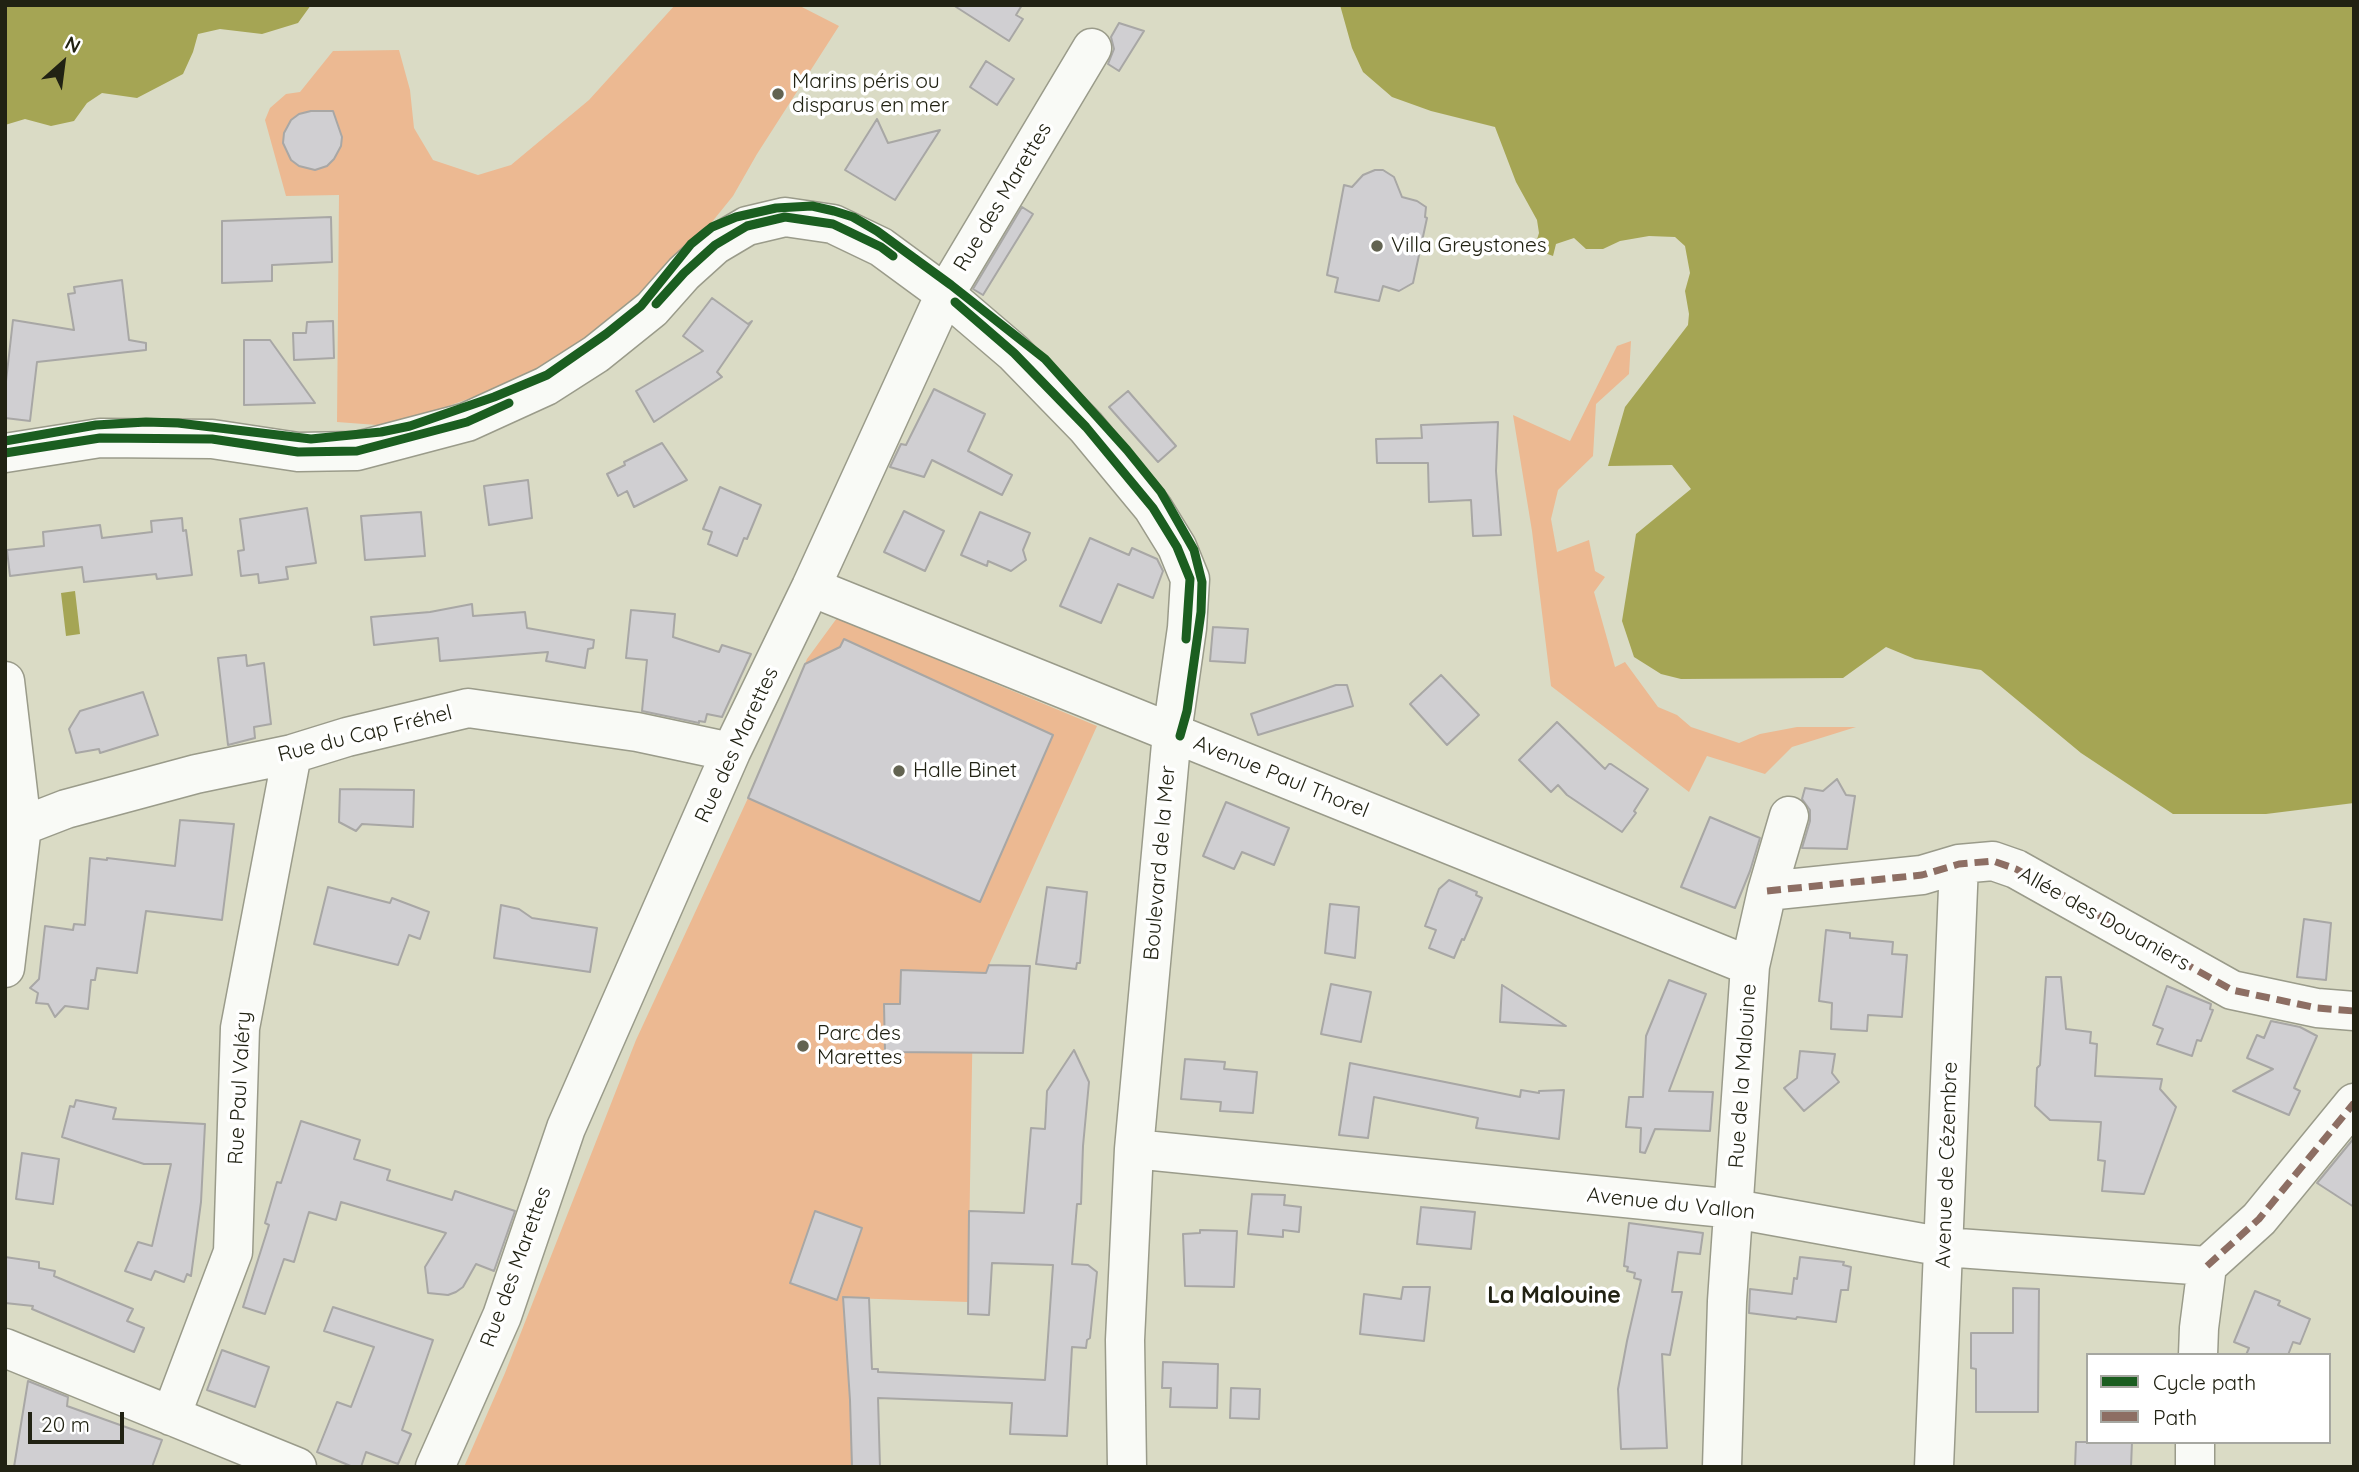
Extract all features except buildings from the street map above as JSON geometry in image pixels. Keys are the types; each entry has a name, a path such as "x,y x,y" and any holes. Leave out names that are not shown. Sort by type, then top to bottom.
{"street":[{"name":"Rue des Marettes","path":"435,1467 502,1316 566,1128 731,752 811,587 946,294 1092,48"},
{"name":"Boulevard de la Mer","path":"5,453 100,438 212,439 298,452 357,451 467,422 546,386 596,354 652,309 684,273 715,245 747,226 785,217 834,224 881,247 946,294 1014,354 1086,427 1153,508 1177,547 1190,579 1188,628 1172,733 1134,1149 1125,1340 1127,1467"},
{"name":"Avenue Paul Thorel","path":"811,587 1751,966"},
{"path":"5,681 14,828 5,968"},
{"name":"Rue du Cap Fréhel","path":"14,828 66,809 196,774 292,754 347,737 468,708 637,732 731,752"},
{"name":"Rue Paul Valéry","path":"172,1416 233,1252 240,1028 292,754"},
{"name":"Rue de la Malouine","path":"1722,1467 1727,1301 1751,966 1767,891 1789,816"},
{"name":"Allée des Douaniers","path":"1767,891 1922,875 1959,863 1993,861 2016,869 2232,990 2317,1008 2354,1011"},
{"name":"Avenue de Cézembre","path":"1934,1467 1959,863"},
{"path":"2198,1353 2207,1266 2259,1219 2354,1103"},
{"name":"Avenue du Vallon","path":"1134,1149 1735,1209 1944,1247 2207,1266"},
{"path":"5,1348 297,1467"},
{"path":"2195,1444 2195,1467"}],"shaded area":[{"path":"5,5 311,5 298,23 262,34 220,29 198,34 183,74 137,98 102,93 87,103 74,121 51,126 25,119 5,125"},
{"path":"675,5 798,5 839,26 733,196 665,280 545,372 411,419 377,425 337,422 339,195 286,196 265,120 270,108 286,94 300,92 333,51 399,50 410,90 414,128 433,160 478,175 511,165 589,100"},
{"path":"1340,5 2354,5 2354,803 2266,814 2173,814 2081,753 1981,670 1915,659 1886,647 1843,678 1681,679 1661,674 1634,657 1622,621 1636,534 1691,489 1672,465 1608,466 1625,407 1688,325 1685,291 1690,273 1685,246 1675,237 1649,236 1620,241 1603,249 1586,249 1574,238 1556,244 1553,256 1534,249 1539,233 1537,220 1516,182 1495,127 1431,111 1392,97 1363,72 1352,48"},
{"path":"1631,341 1629,374 1596,404 1593,456 1558,490 1551,519 1557,552 1589,540 1595,571 1605,577 1594,592 1615,667 1625,662 1658,707 1677,715 1691,727 1739,743 1760,734 1797,727 1856,727 1792,747 1765,774 1707,756 1689,792 1551,686 1532,531 1513,415 1570,441 1617,346"},
{"path":"75,591 80,634 66,636 61,593"},
{"name":"Parc des Marettes","path":"837,618 1097,726 989,965 973,1007 968,1302 849,1298 852,1467 464,1467 505,1373 636,1040 748,798 807,659"}],"marked path":[{"path":"1767,891 1922,875 1959,864 1993,861 2016,869 2232,990 2317,1008 2354,1011"},
{"path":"2207,1266 2259,1219 2354,1103"}],"cycle path":[{"path":"5,441 96,425 146,422 178,423 311,439 381,432 410,426 494,397 547,375 641,306 691,244 712,227 736,217 776,208 812,206 834,211 853,217 877,231 1045,359 1161,492 1194,550 1202,582 1201,612 1187,711 1180,736"},
{"path":"656,304 684,273 715,245 747,226 785,217 833,224 881,247 893,256"},
{"path":"955,302 1014,353 1086,427 1153,508 1177,547 1190,579 1186,639"},
{"path":"5,453 100,438 212,439 298,452 357,451 467,422 509,403"}],"place":[{"name":"Marins péris ou disparus en mer","path":"778,94"},
{"name":"Villa Greystones","path":"1377,246"},
{"name":"Halle Binet","path":"899,771"},
{"name":"Parc des Marettes","path":"803,1046"}],"district":[{"name":"La Malouine","path":"1554,1296"}]}
